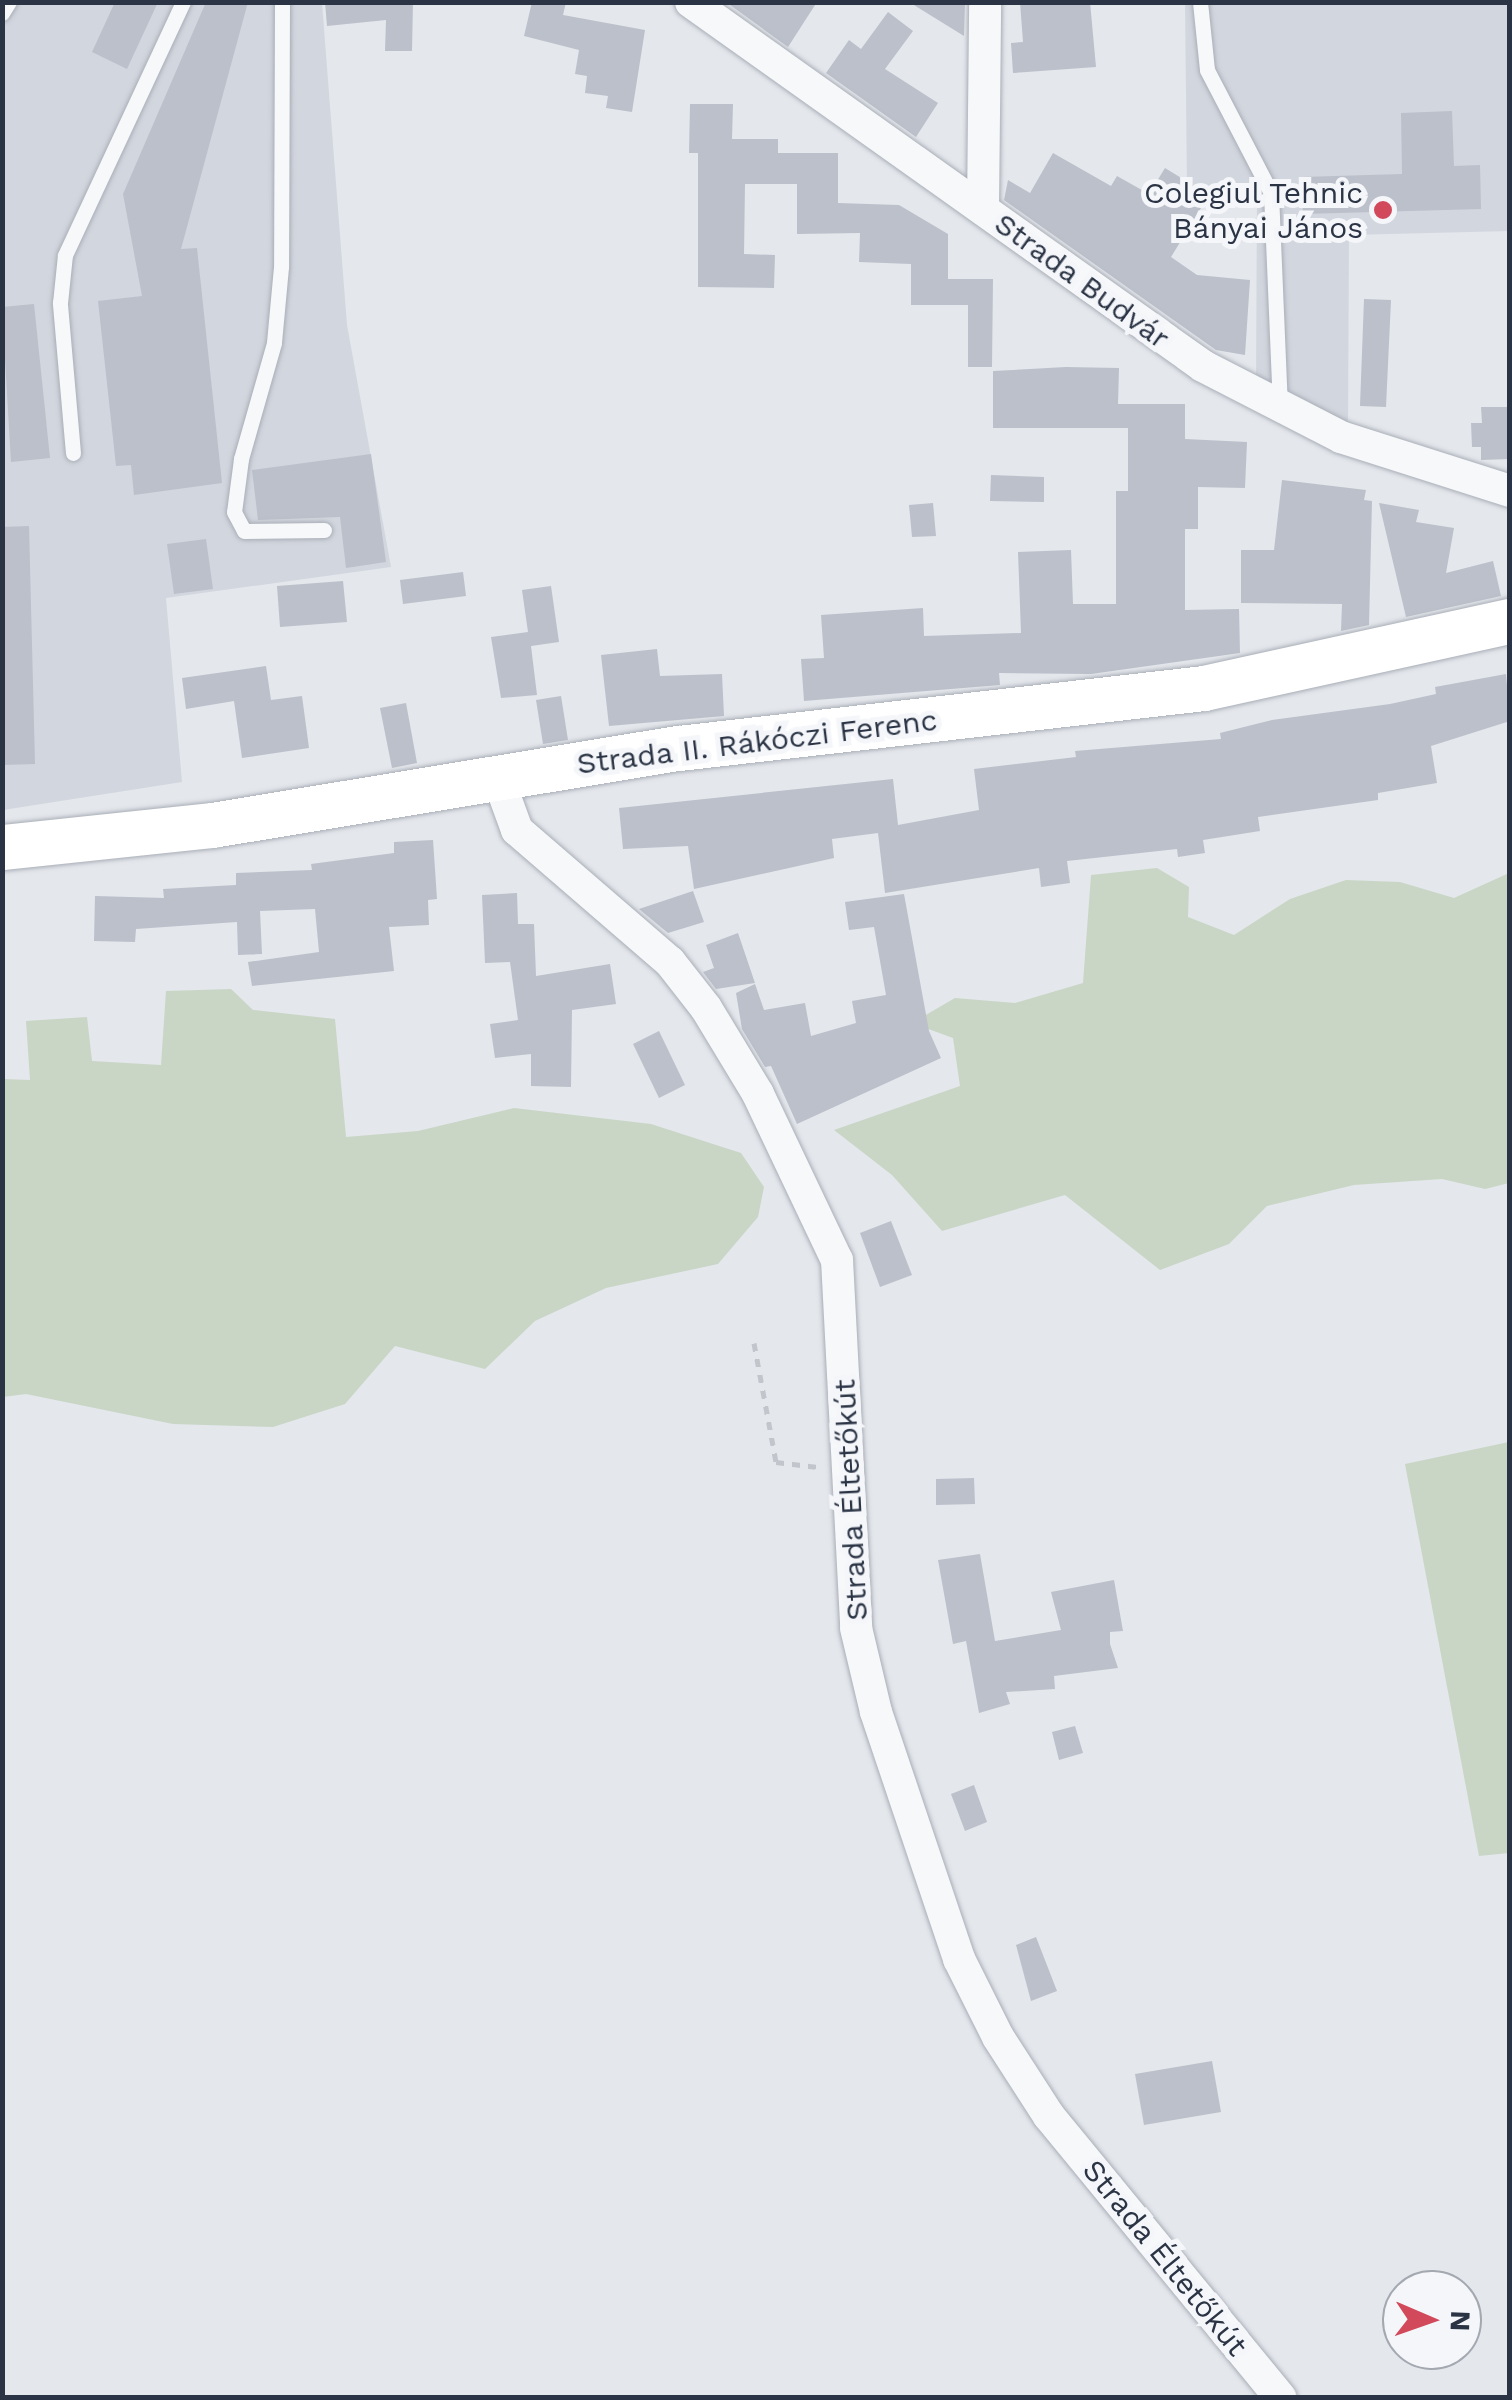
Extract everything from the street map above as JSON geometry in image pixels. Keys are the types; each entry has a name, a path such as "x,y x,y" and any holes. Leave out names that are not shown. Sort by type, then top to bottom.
{"main road":[{"name":"Strada II. Rákóczi Ferenc","path":"2,847 212,826 679,748 1204,688 1510,621"}],"street":[{"name":"Strada Budvár","path":"692,2 982,208 1121,313 1280,410 1418,464 1510,491"},
{"path":"982,208 985,2"},
{"name":"Strada Éltetőkút","path":"498,778 517,830 670,962 706,1008 812,1200 837,1260 848,1552 868,1678 959,1958 998,2037 1050,2116 1281,2398"}],"lane":[{"path":"2,12 9,2"},
{"path":"73,453 60,303 65,254 183,2"},
{"path":"282,2 281,267 274,343 241,459 234,512 244,531 324,530"},
{"path":"1200,2 1207,70 1271,192 1280,410"}],"path":[{"path":"754,1343 776,1462 846,1470"}],"shaded area":[{"path":"3,3 322,3 347,325 391,567 166,598 182,782 3,810"},
{"name":"Colegiul Tehnic Bányai János","path":"1185,3 1509,3 1509,231 1349,235 1348,426 1256,386 1257,190 1187,189"}],"green space":[{"path":"1157,868 1189,887 1188,917 1234,935 1290,899 1346,880 1400,882 1454,898 1509,873 1509,1183 1485,1189 1442,1179 1354,1185 1267,1206 1229,1244 1160,1270 1065,1195 942,1231 892,1175 834,1130 960,1086 953,1038 912,1023 955,998 1015,1003 1083,983 1091,875"},
{"path":"231,989 253,1010 335,1019 346,1137 418,1131 514,1108 651,1124 741,1153 764,1187 758,1217 718,1264 606,1288 535,1321 485,1369 395,1346 345,1404 273,1427 173,1424 26,1394 3,1397 3,1079 30,1080 26,1021 87,1017 92,1061 161,1065 166,991"},
{"path":"1509,1442 1509,1853 1479,1856 1405,1464"}],"building":[{"path":"115,2 158,2 127,69 92,52"},
{"path":"206,2 248,2 181,249 197,248 222,483 134,495 131,465 116,466 98,301 142,296 123,194"},
{"path":"325,2 413,2 412,51 385,51 386,20 327,26"},
{"path":"532,2 566,2 563,15 645,30 632,112 606,108 608,96 585,93 587,76 575,74 579,50 524,36"},
{"path":"726,2 817,2 788,47"},
{"path":"909,2 965,2 964,36"},
{"path":"1020,2 1090,2 1096,67 1013,73 1011,43 1023,42"},
{"path":"888,12 913,31 885,69 938,103 916,137 826,73 849,40 861,49"},
{"path":"690,104 733,104 732,139 778,139 778,153 838,153 838,203 899,205 948,234 948,279 993,279 992,367 968,367 968,305 911,305 911,264 859,262 860,233 797,234 797,184 745,184 744,254 775,255 774,288 698,287 698,153 689,153"},
{"path":"1452,111 1454,166 1480,165 1481,209 1303,214 1302,177 1402,174 1401,113"},
{"path":"1053,153 1111,186 1117,176 1149,194 1165,168 1209,195 1171,257 1197,275 1250,280 1245,355 1216,350 1004,200 1008,180 1030,193"},
{"path":"1364,299 1391,300 1386,407 1360,406"},
{"path":"34,304 50,458 11,462 2,307"},
{"path":"1119,368 1118,404 1185,404 1185,439 1247,442 1245,488 1198,487 1198,529 1185,529 1185,610 1239,609 1240,653 1091,674 999,673 1000,685 804,701 801,659 824,658 821,615 923,608 924,636 1021,633 1018,552 1071,550 1073,604 1116,604 1116,491 1128,491 1128,428 993,428 993,371"},
{"path":"1481,407 1510,407 1510,459 1481,460 1481,447 1472,447 1471,423 1482,423"},
{"path":"371,454 386,562 346,568 340,517 258,520 252,470"},
{"path":"991,475 1044,477 1044,502 990,501"},
{"path":"1282,480 1366,490 1364,500 1372,501 1369,625 1341,631 1342,604 1241,603 1241,550 1274,550"},
{"path":"933,503 936,536 912,537 909,505"},
{"path":"1379,503 1419,510 1416,522 1454,528 1446,573 1493,561 1501,596 1406,617"},
{"path":"29,526 35,764 2,765 2,527"},
{"path":"206,539 213,589 174,594 167,544"},
{"path":"463,572 466,596 403,604 400,580"},
{"path":"343,581 347,622 280,627 277,586"},
{"path":"551,586 559,642 531,646 537,695 501,698 491,637 528,632 522,590"},
{"path":"657,649 660,676 722,674 724,716 609,726 601,655"},
{"path":"266,666 271,700 302,696 309,748 242,758 234,701 186,709 182,678"},
{"path":"1506,674 1510,721 1431,746 1437,783 1378,793 1378,800 1258,817 1260,831 1203,840 1205,853 1178,857 1177,849 1067,861 1070,883 1041,887 1039,868 885,893 878,833 832,839 834,858 694,889 688,846 623,849 619,808 893,779 898,825 979,810 974,769 1076,757 1075,751 1221,739 1220,733 1272,720 1390,704 1436,694 1435,687"},
{"path":"561,696 568,740 543,744 536,700"},
{"path":"406,703 417,763 392,768 380,708"},
{"path":"433,840 437,899 428,900 429,925 389,927 394,971 252,986 248,962 319,952 315,909 260,911 262,954 238,955 237,922 136,929 135,942 94,941 95,896 164,898 163,889 236,885 236,873 312,870 311,864 394,853 394,842"},
{"path":"693,891 704,922 668,933 639,909"},
{"path":"517,893 518,924 534,924 536,976 610,964 616,1004 572,1010 571,1087 531,1086 531,1054 495,1058 490,1024 518,1020 510,962 485,963 482,895"},
{"path":"904,894 929,1031 941,1058 797,1124 771,1066 765,1067 742,1029 736,993 755,984 764,1010 805,1003 811,1036 856,1023 852,1001 886,995 874,927 849,930 845,902"},
{"path":"738,933 755,983 716,989 703,972 714,968 706,945"},
{"path":"659,1031 685,1085 659,1098 633,1044"},
{"path":"891,1221 912,1275 880,1287 860,1233"},
{"path":"974,1478 975,1504 936,1505 936,1479"},
{"path":"980,1554 995,1641 1061,1630 1051,1592 1114,1580 1123,1631 1110,1632 1110,1644 1118,1668 1054,1676 1055,1689 1006,1692 1010,1704 979,1713 966,1641 953,1644 938,1560"},
{"path":"1075,1726 1083,1753 1059,1760 1052,1732"},
{"path":"974,1785 987,1822 965,1831 951,1794"},
{"path":"1036,1937 1057,1991 1031,2001 1016,1945"},
{"path":"1212,2061 1221,2112 1144,2125 1135,2074"}],"place":[{"name":"Colegiul Tehnic Bányai János","path":"1383,210"}]}
